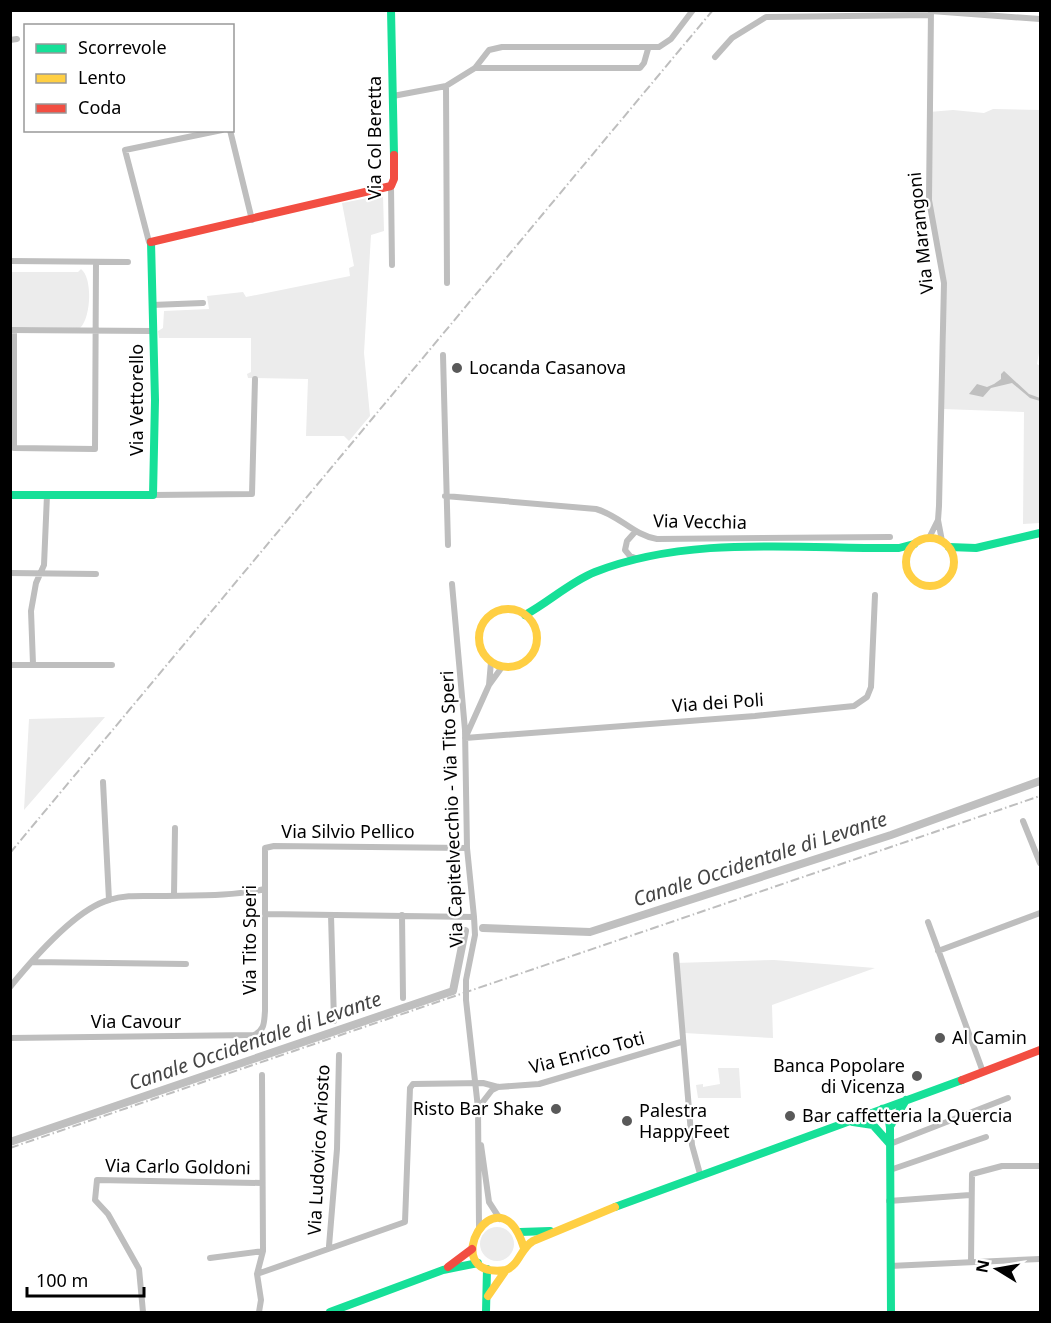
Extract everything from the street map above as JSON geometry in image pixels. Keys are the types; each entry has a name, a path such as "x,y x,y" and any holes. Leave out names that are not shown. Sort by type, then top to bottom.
{"main road":[{"name":"Via Col Beretta","path":"391,10 394,179 392,186"},
{"path":"149,242 392,186"},
{"name":"Via Vettorello","path":"149,242 153,331 153,495"},
{"path":"10,495 153,495"},
{"path":"949,547 976,548 1041,533"},
{"path":"525,615 574,583 614,566 688,553 788,548 891,548 914,544 929,538 942,541 949,547 954,567"},
{"path":"906,566 907,554 914,544"},
{"path":"891,548 906,566 912,578 930,587 948,579 954,567 976,548"},
{"path":"533,624 545,604"},
{"path":"504,609 525,615 533,624 537,640 531,655 518,665 502,667 491,662 479,643 479,633 485,621 504,609"},
{"path":"486,1299 492,1286 506,1270 518,1262 524,1248 553,1231 700,1174 1041,1050"},
{"path":"888,1136 897,1113 907,1099"},
{"path":"882,1108 888,1115 891,1312"},
{"path":"843,1122 865,1122 888,1136"},
{"path":"506,1270 486,1269 478,1263 472,1249 473,1237 479,1227 489,1221 500,1219 515,1226 520,1232 524,1248"},
{"path":"520,1232 553,1231"},
{"path":"443,1270 472,1249"},
{"path":"330,1312 443,1270 478,1263"},
{"path":"486,1269 486,1312"}],"street":[{"path":"393,96 446,87 475,68 489,50 502,47 648,49 659,47 671,39 693,10"},
{"path":"715,57 732,38 766,17 931,12 1041,19"},
{"name":"Via Marangoni","path":"931,12 929,200 944,283 938,520 942,541"},
{"path":"475,68 640,68 648,49"},
{"path":"446,87 447,283"},
{"name":"Via Vettorello","path":"149,242 125,150 212,132"},
{"path":"230,132 252,220"},
{"name":"Via Col Beretta","path":"392,186 392,265"},
{"path":"10,261 128,262"},
{"path":"96,262 96,330 95,449 14,448 12,330 96,330 153,331"},
{"path":"152,305 203,303"},
{"path":"443,355 448,545"},
{"path":"153,495 252,494 255,379"},
{"path":"33,664 32,611 36,583 45,565 47,495"},
{"name":"Via Vecchia","path":"446,496 596,509 611,515 635,532 657,539 890,537"},
{"name":"Via Marangoni","path":"929,538 938,520"},
{"path":"614,566 635,532"},
{"path":"625,550 638,560"},
{"path":"10,573 96,574"},
{"name":"Via Capitelvecchio - Via Tito Speri","path":"452,584 465,738 467,848 474,917 472,958 466,980 479,1139"},
{"name":"Via dei Poli","path":"465,738 755,716 854,706 867,697 871,687 875,595"},
{"path":"489,685 491,662"},
{"path":"10,665 112,665"},
{"path":"465,738 489,685 502,667"},
{"path":"103,782 109,900"},
{"path":"1023,821 1041,863"},
{"path":"174,896 175,828"},
{"name":"Via Silvio Pellico","path":"265,848 274,846 467,848"},
{"name":"Via Tito Speri","path":"261,1032 265,1011 265,848"},
{"path":"10,987 76,920 91,907 109,900 241,894 265,889"},
{"path":"938,951 1041,913"},
{"path":"266,914 474,917"},
{"path":"331,915 334,1021"},
{"path":"402,915 403,998"},
{"path":"928,922 983,1072"},
{"path":"676,955 681,1042 693,1150 700,1174"},
{"path":"32,963 186,964"},
{"name":"Via Cavour","path":"10,1038 247,1037 261,1032"},
{"name":"Via Enrico Toti","path":"329,1246 405,1222 411,1086 474,1084 498,1087 539,1084 681,1042"},
{"name":"Via Ludovico Ariosto","path":"329,1246 337,1149 339,1055"},
{"path":"259,1312 261,1300 257,1274 263,1251 262,1074"},
{"path":"477,1108 492,1090 498,1087"},
{"path":"888,1136 1008,1098"},
{"path":"890,1170 987,1137"},
{"path":"479,1139 485,1162 489,1202 500,1219"},
{"path":"479,1139 479,1227"},
{"path":"971,1262 972,1174 1002,1166 1041,1166"},
{"name":"Via Carlo Goldoni","path":"143,1312 139,1269 108,1214 95,1200 97,1180 261,1183"},
{"path":"890,1201 970,1195"},
{"path":"257,1274 329,1246"},
{"path":"210,1258 263,1251"},
{"path":"890,1266 1041,1259"}],"shaded area":[{"path":"993,109 1040,110 1040,347 1037,364 1040,366 1040,523 1023,524 1024,412 943,409 946,332 944,293 932,221 929,112 953,110 984,113"},
{"path":"383,195 384,231 371,235 364,353 370,416 349,441 344,436 306,436 308,379 248,378 247,374 251,372 251,338 159,338 158,331 163,328 164,311 209,309 207,296 243,292 246,297 350,276 349,268 354,266 342,203"},
{"path":"81,269 87,281 89,298 84,323 80,328 11,327 11,272 78,272"},
{"path":"1004,371 1029,394 1040,398 1040,401 1030,398 1012,383 991,388 983,397 969,394 977,384 987,387 994,384 1001,379"},
{"path":"105,717 24,810 29,719"},
{"path":"774,960 875,968 772,1005 773,1038 684,1033 675,963"},
{"path":"718,1068 739,1068 741,1098 698,1098 696,1085 703,1084 703,1087 720,1084"},
{"path":"497,1227 509,1232 514,1244 509,1256 497,1261 485,1256 480,1244 485,1232"}],"waterway":[{"name":"Canale Occidentale di Levante","path":"483,928 590,932 891,835 1040,781"},
{"name":"Canale Occidentale di Levante","path":"10,1142 453,991 465,931"}],"railway":[{"path":"10,853 713,10"},
{"path":"10,1148 1040,796"}],"traffic: fast":[{"path":"391,10 394,155"},
{"path":"10,495 153,495 155,400 151,242"},
{"path":"949,547 976,548 1040,533"},
{"path":"525,615 595,572 631,560 668,553 745,546 899,548 914,544"},
{"path":"615,1207 962,1080"},
{"path":"891,1125 906,1100"},
{"path":"882,1109 888,1115 890,1128 891,1312"},
{"path":"853,1122 873,1125 890,1144"},
{"path":"520,1232 550,1231"},
{"path":"330,1312 443,1270 478,1263"},
{"path":"486,1312 487,1269"}],"traffic: slow":[{"path":"925,538 935,538 947,545 954,557 954,562 954,567 947,579 935,586 925,586 910,575 906,567 906,557 917,542 925,538"},
{"path":"508,609 519,611 532,622 537,638 535,649 524,662 508,667 497,665 484,654 479,638 481,627 492,614 508,609"},
{"path":"524,1248 513,1226 500,1218 488,1221 478,1232 473,1246 474,1259 485,1269 506,1270 533,1241 615,1207"},
{"path":"488,1296 506,1270"}],"traffic: jam":[{"path":"151,242 391,186 394,179 394,155"},
{"path":"962,1080 1040,1050"},
{"path":"448,1267 472,1249"}],"place":[{"name":"Locanda Casanova","path":"457,368"},
{"name":"Al Camin","path":"940,1038"},
{"name":"Banca Popolare di Vicenza","path":"917,1076"},
{"name":"Risto Bar Shake","path":"556,1109"},
{"name":"Bar caffetteria la Quercia","path":"790,1116"},
{"name":"Palestra HappyFeet","path":"627,1121"}]}
